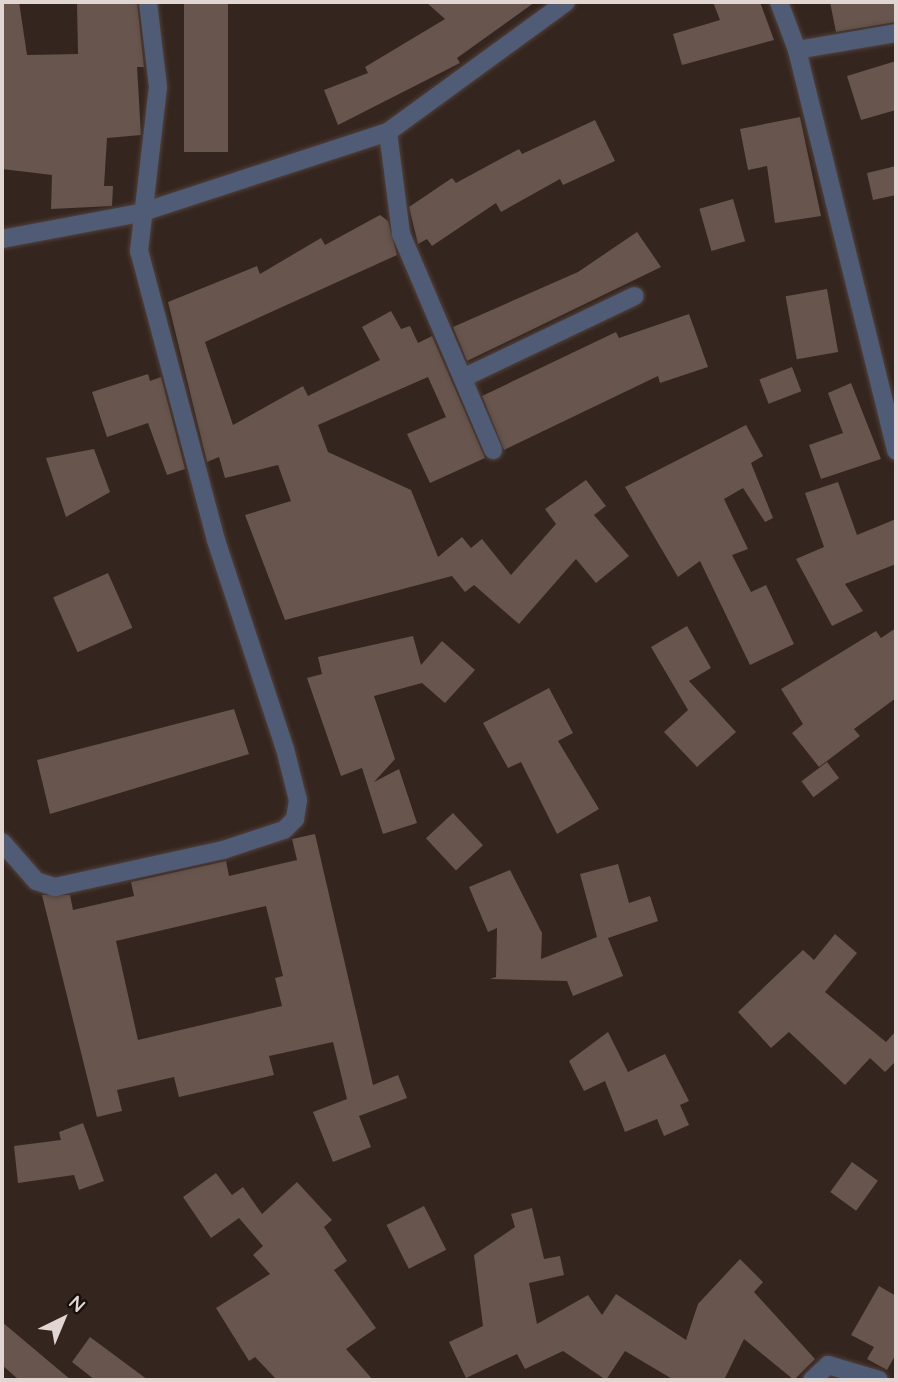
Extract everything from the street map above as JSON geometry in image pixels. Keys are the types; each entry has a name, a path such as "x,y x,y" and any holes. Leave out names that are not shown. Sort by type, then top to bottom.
{"street":[{"path":"2,842 36,881 55,887 223,850 284,830 295,819 298,800 285,749 170,380 139,251 139,213 158,87 148,2"},
{"path":"2,239 139,213 388,132 566,2"},
{"path":"779,2 797,50 896,451"},
{"path":"797,50 896,33"},
{"path":"388,132 401,234 465,377 493,450"},
{"path":"465,377 635,296"},
{"path":"812,1380 828,1365 879,1380"}],"building":[{"path":"2,2 19,2 27,55 78,54 77,2 137,2 144,67 137,67 141,135 107,138 104,186 113,186 112,206 51,209 52,175 2,169"},
{"path":"184,2 228,2 228,152 184,152"},
{"path":"426,2 535,2 457,58 460,63 338,125 324,90 368,73 365,67 445,19"},
{"path":"713,2 760,2 774,40 682,65 673,34 720,20"},
{"path":"830,2 896,2 896,22 836,32"},
{"path":"896,61 896,110 861,120 847,76"},
{"path":"800,117 821,216 775,223 767,166 748,170 740,129"},
{"path":"595,120 615,161 563,185 560,179 501,212 496,203 432,246 427,239 418,244 409,207 452,178 456,183 519,149 522,154"},
{"path":"896,166 896,195 873,200 867,173"},
{"path":"733,199 745,241 711,251 699,209"},
{"path":"380,215 388,221 397,255 205,342 233,425 303,386 308,396 380,360 362,327 391,311 401,329 410,326 418,343 432,336 485,458 430,483 407,434 446,417 428,377 318,425 328,452 411,490 438,557 462,537 471,548 482,539 511,575 556,524 545,509 586,480 606,506 594,515 629,556 596,583 576,559 519,624 474,585 465,592 452,576 285,620 245,515 291,501 278,465 225,478 219,457 207,462 168,302 257,266 260,274 321,238 325,245"},
{"path":"637,232 661,267 467,361 453,327 578,272"},
{"path":"827,289 838,352 797,359 786,296"},
{"path":"689,314 708,367 660,383 658,376 504,450 482,396 616,332 619,338"},
{"path":"792,367 801,391 769,404 759,380"},
{"path":"148,374 150,381 161,377 185,469 167,475 148,423 107,437 92,392"},
{"path":"851,383 881,459 821,479 809,445 843,433 828,393"},
{"path":"746,425 763,456 751,463 773,518 765,522 743,488 724,499 748,549 732,555 751,592 766,585 794,644 750,665 700,561 678,577 625,487"},
{"path":"94,449 110,492 66,517 46,458"},
{"path":"838,482 857,535 896,519 896,564 845,584 863,611 832,626 796,559 824,547 805,493"},
{"path":"108,573 132,628 78,652 53,597"},
{"path":"687,626 711,668 689,681 736,732 697,767 664,732 688,710 651,647"},
{"path":"896,628 896,698 854,729 860,736 819,767 792,733 803,724 781,689 876,631 881,638"},
{"path":"413,636 421,665 442,641 475,670 445,703 422,683 374,696 395,759 374,782 399,769 417,823 383,834 362,768 341,776 307,678 322,674 318,657"},
{"path":"549,688 573,733 558,741 599,809 557,834 521,762 508,768 483,723"},
{"path":"234,709 249,754 50,814 37,760"},
{"path":"827,762 839,778 813,797 801,781"},
{"path":"453,813 483,845 456,870 426,838"},
{"path":"315,834 373,1085 398,1075 407,1098 359,1116 371,1147 333,1162 313,1112 347,1099 333,1042 269,1056 274,1075 179,1097 174,1077 117,1090 122,1111 97,1117 42,895 70,895 73,910 134,896 131,882 226,861 229,876 297,860 292,839","holes":["266,906 283,976 275,978 282,1006 138,1040 116,941"]},
{"path":"618,864 629,903 650,896 658,921 608,938 623,976 573,996 567,981 490,979 496,977 497,928 488,932 469,887 510,870 542,933 541,959 597,937 580,874"},
{"path":"835,934 857,953 825,992 886,1042 896,1031 896,1061 885,1072 870,1058 845,1085 789,1032 771,1048 738,1012 803,950 814,960"},
{"path":"608,1032 628,1072 665,1054 689,1101 680,1105 689,1125 664,1136 657,1119 625,1132 605,1081 584,1091 569,1061"},
{"path":"83,1123 104,1181 79,1190 74,1175 18,1183 14,1146 61,1140 59,1132"},
{"path":"852,1162 878,1181 856,1211 830,1192"},
{"path":"216,1173 232,1195 243,1187 262,1214 297,1182 332,1220 324,1227 347,1261 334,1270 376,1328 346,1349 373,1380 277,1380 255,1357 249,1361 216,1308 270,1274 253,1255 263,1246 239,1218 211,1238 183,1197"},
{"path":"424,1206 446,1250 409,1269 387,1225"},
{"path":"532,1208 544,1259 560,1256 564,1275 529,1283 537,1324 588,1295 602,1315 616,1294 686,1340 698,1304 740,1259 763,1282 754,1292 815,1359 794,1380 744,1339 724,1380 674,1380 625,1351 606,1380 563,1351 525,1369 517,1354 466,1378 449,1342 483,1326 474,1255 515,1227 511,1214"},
{"path":"879,1286 896,1296 896,1354 887,1370 867,1359 874,1347 851,1335"},
{"path":"2,1322 71,1380 19,1380 2,1365"},
{"path":"90,1337 148,1380 95,1380 72,1362"}]}
